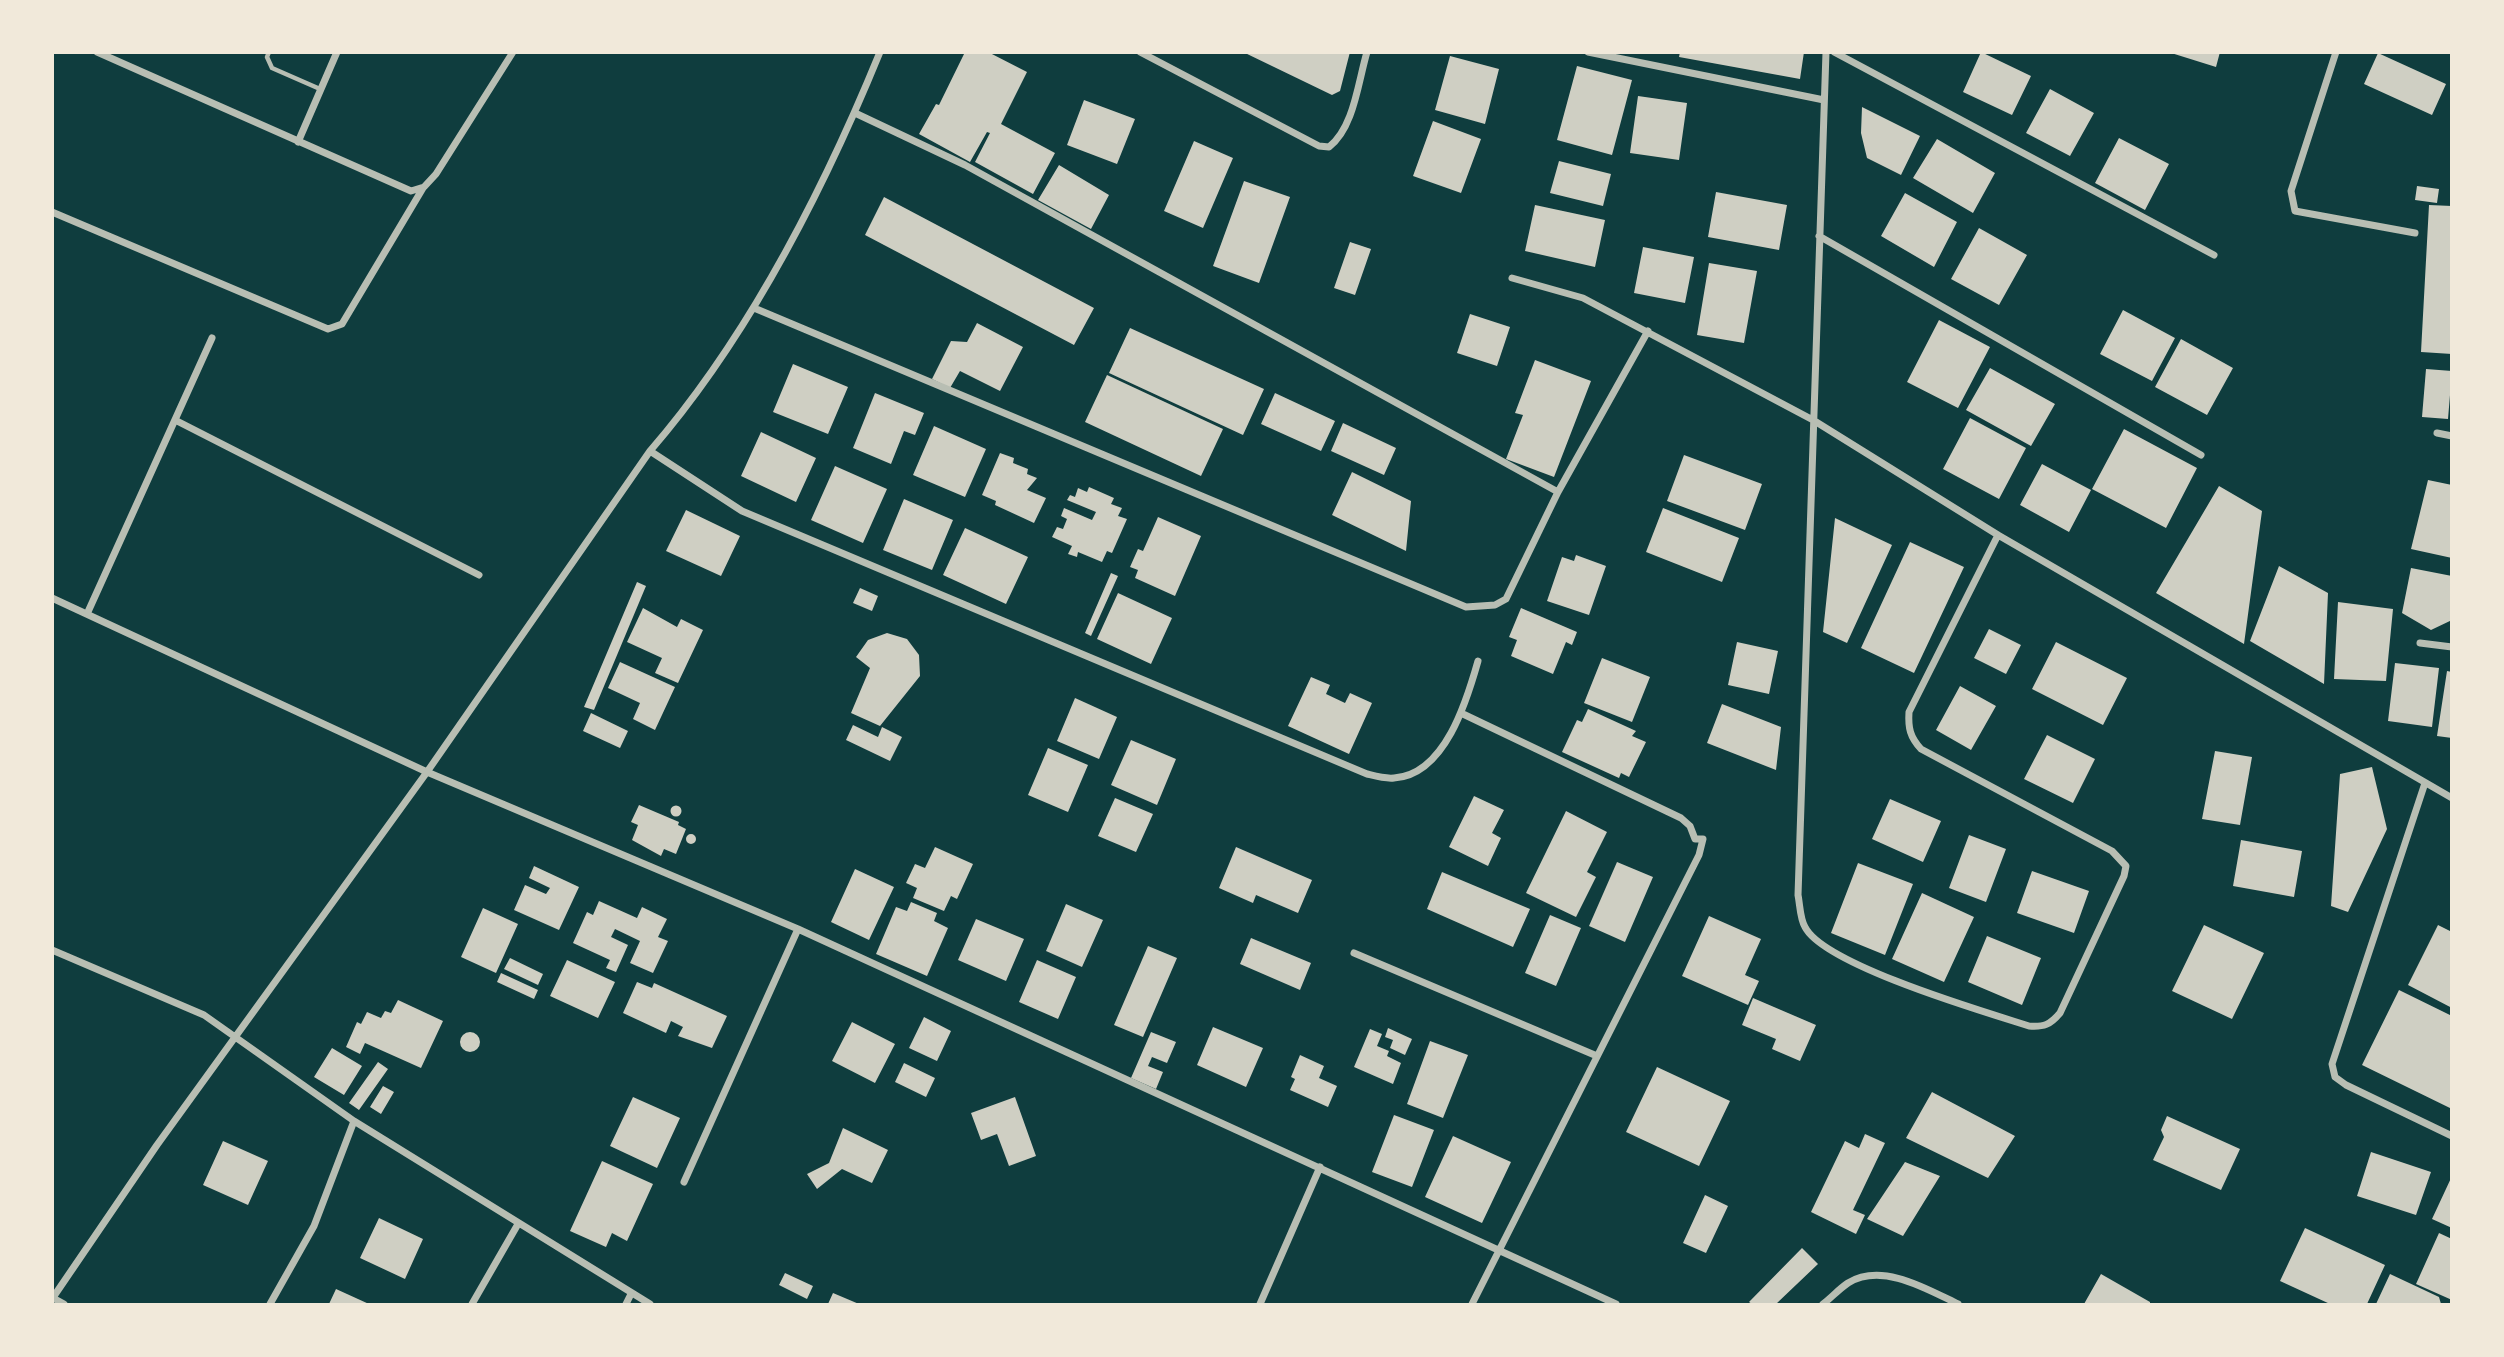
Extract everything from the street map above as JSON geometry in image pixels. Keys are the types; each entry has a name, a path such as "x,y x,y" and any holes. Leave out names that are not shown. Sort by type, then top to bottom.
{"street":[{"path":"97,52 399,188 411,191 424,187"},
{"path":"298,142 337,52"},
{"path":"52,212 328,329 342,324 424,187 436,174 513,52"},
{"path":"64,1304 53,1298 234,1039 428,772 650,451 682,414 754,308 855,113 880,52"},
{"path":"1140,52 1319,146 1329,147 1338,140 1345,127 1367,52"},
{"path":"1588,52 1824,100"},
{"path":"1826,52 1798,895 1805,928 1829,948 1867,970 2029,1026 2041,1027 2051,1024 2060,1013 2124,876 2126,866 2112,851 1922,749 1912,738 1908,726 1909,712 1998,536"},
{"path":"1834,52 2214,255"},
{"path":"2336,52 2291,191 2295,211 2416,233"},
{"path":"855,113 965,165 1558,492"},
{"path":"1819,236 2201,455"},
{"path":"1511,278 1583,298 1813,420 1998,536 2452,798"},
{"path":"754,308 1466,607 1495,605 1506,599 1558,492 1648,331"},
{"path":"88,614 212,338"},
{"path":"175,420 479,575"},
{"path":"2437,433 2452,436"},
{"path":"650,451 742,511 1367,774 1395,778 1417,771 1441,748 1463,714 1478,661"},
{"path":"52,598 428,772 798,929 1499,1249 1598,1301 1616,1304"},
{"path":"2420,643 2452,647"},
{"path":"1463,714 1681,818 1690,826 1695,839 1703,839 1699,855 1472,1304"},
{"path":"2425,783 2332,1064 2335,1077 2346,1085 2452,1136"},
{"path":"684,1182 798,929"},
{"path":"52,950 204,1016 354,1121 650,1304"},
{"path":"1353,953 1597,1056"},
{"path":"270,1304 314,1226 354,1121"},
{"path":"1260,1304 1320,1167"},
{"path":"472,1304 518,1224"},
{"path":"1823,1304 1850,1282 1875,1274 1905,1280 1958,1304"},
{"path":"626,1304 631,1294"}],"lane":[{"path":"269,52 267,57 272,68 321,89"}],"building":[{"path":"965,52 988,52 1027,72 1001,124 1055,153 1033,194 975,162 990,133 987,132 970,162 919,134 936,104 939,105"},
{"path":"1243,52 1350,52 1340,91 1332,95"},
{"path":"1680,52 1804,52 1800,79 1679,57"},
{"path":"1981,52 2031,76 2012,115 1963,92"},
{"path":"2168,52 2220,52 2216,67"},
{"path":"2378,53 2446,84 2432,115 2364,84"},
{"path":"1450,56 1499,69 1485,124 1435,110"},
{"path":"1577,66 1632,80 1612,155 1557,140"},
{"path":"2050,89 2094,113 2070,156 2026,133"},
{"path":"1638,96 1687,103 1679,160 1630,153"},
{"path":"1084,100 1135,119 1117,164 1067,145"},
{"path":"1862,107 1920,136 1901,175 1867,158 1861,133"},
{"path":"1433,121 1481,139 1461,193 1413,176"},
{"path":"2119,138 2169,164 2145,210 2095,183"},
{"path":"1937,139 1995,173 1973,213 1913,178"},
{"path":"1194,141 1233,158 1203,228 1164,211"},
{"path":"1559,161 1611,174 1603,206 1550,193"},
{"path":"1059,165 1109,195 1091,229 1038,200"},
{"path":"1244,181 1290,197 1259,283 1213,266"},
{"path":"2417,186 2439,189 2437,203 2415,200"},
{"path":"1716,192 1787,205 1779,250 1708,237"},
{"path":"1905,193 1957,222 1934,267 1881,236"},
{"path":"884,197 1094,308 1074,345 865,235"},
{"path":"1535,205 1605,220 1595,267 1525,251"},
{"path":"2429,205 2452,206 2452,354 2421,352"},
{"path":"1979,228 2027,255 1999,305 1951,279"},
{"path":"1350,242 1371,249 1355,295 1334,288"},
{"path":"1643,247 1694,257 1685,303 1634,293"},
{"path":"1709,263 1757,271 1744,343 1697,335"},
{"path":"2123,310 2175,338 2152,381 2100,354"},
{"path":"1470,314 1510,327 1497,366 1457,353"},
{"path":"1939,320 1990,347 1958,408 1907,382"},
{"path":"977,323 1023,347 1000,391 960,371 950,388 932,379 951,341 967,342"},
{"path":"1130,328 1264,389 1243,435 1109,373"},
{"path":"2181,339 2233,368 2207,415 2155,387"},
{"path":"1535,360 1591,381 1554,477 1506,459 1523,415 1515,413"},
{"path":"793,364 848,387 828,434 773,412"},
{"path":"1990,368 2055,404 2031,446 1966,410"},
{"path":"2426,369 2452,371 2448,419 2422,417"},
{"path":"1107,375 1223,429 1201,476 1085,422"},
{"path":"875,393 924,413 915,435 904,431 891,464 853,448"},
{"path":"1275,393 1335,421 1321,451 1261,424"},
{"path":"1970,418 2026,448 1999,499 1943,469"},
{"path":"1343,423 1396,448 1384,475 1331,451"},
{"path":"934,426 986,449 965,497 913,475"},
{"path":"2124,429 2197,468 2166,528 2092,489"},
{"path":"761,432 816,458 796,502 741,476"},
{"path":"1000,453 1014,458 1013,463 1028,469 1027,474 1037,478 1027,490 1046,498 1034,523 995,505 996,501 982,495"},
{"path":"1684,455 1762,484 1745,530 1667,501"},
{"path":"2042,464 2091,490 2069,532 2020,505"},
{"path":"835,466 887,489 863,543 811,520"},
{"path":"1352,472 1411,501 1406,551 1332,515"},
{"path":"2428,480 2452,485 2452,558 2411,549"},
{"path":"2219,486 2262,511 2244,644 2156,593"},
{"path":"1089,487 1114,498 1111,504 1122,508 1118,516 1127,519 1112,553 1107,551 1102,562 1078,552 1077,557 1068,554 1072,546 1052,537 1057,527 1063,529 1067,519 1061,516 1064,508 1092,520 1096,512 1067,500 1070,495 1075,497 1078,488 1087,492"},
{"path":"904,499 953,520 932,570 883,550"},
{"path":"1663,508 1739,538 1722,582 1646,552"},
{"path":"686,510 740,536 721,576 666,551"},
{"path":"1158,517 1201,536 1175,596 1135,578 1138,570 1130,567 1138,549 1143,551"},
{"path":"1835,518 1892,545 1847,643 1823,632"},
{"path":"965,528 1028,557 1006,604 943,575"},
{"path":"1910,542 1964,567 1914,673 1861,648"},
{"path":"1576,555 1606,566 1589,615 1547,601 1562,557 1574,561"},
{"path":"2279,566 2328,593 2324,684 2250,641"},
{"path":"2411,568 2452,576 2452,620 2431,630 2402,613"},
{"path":"1111,573 1118,576 1091,636 1085,633"},
{"path":"637,582 646,586 594,710 584,707"},
{"path":"860,588 878,596 872,611 853,603"},
{"path":"1118,593 1172,618 1151,664 1097,639"},
{"path":"2338,602 2393,609 2386,681 2334,679"},
{"path":"643,608 677,627 681,619 703,630 678,683 655,673 662,658 627,642"},
{"path":"1521,608 1577,632 1572,645 1566,642 1553,674 1511,656 1517,640 1509,637"},
{"path":"1989,629 2021,645 2006,674 1974,658"},
{"path":"887,633 907,639 919,655 920,676 880,726 851,713 870,668 856,657 868,640"},
{"path":"1737,642 1778,651 1769,694 1728,685"},
{"path":"2056,642 2127,678 2103,725 2032,689"},
{"path":"1602,658 1650,677 1632,722 1584,703"},
{"path":"620,662 675,687 655,730 633,719 640,703 608,688"},
{"path":"2395,663 2439,668 2432,727 2388,721"},
{"path":"2447,671 2452,672 2452,738 2437,736"},
{"path":"1311,677 1330,685 1326,694 1345,703 1350,693 1372,703 1349,754 1288,726"},
{"path":"1960,686 1996,706 1971,750 1936,730"},
{"path":"1075,698 1117,717 1099,759 1057,741"},
{"path":"1722,704 1781,727 1776,770 1707,743"},
{"path":"1588,709 1636,731 1632,736 1646,742 1629,777 1621,773 1619,778 1562,752 1577,720 1582,722"},
{"path":"591,713 628,731 620,748 583,731"},
{"path":"853,725 878,737 882,727 902,737 890,761 846,740"},
{"path":"2047,735 2095,759 2073,803 2024,779"},
{"path":"1131,740 1176,759 1157,805 1111,785"},
{"path":"1048,748 1088,765 1068,812 1028,795"},
{"path":"2215,751 2252,757 2240,825 2202,819"},
{"path":"2372,767 2387,829 2348,912 2331,906 2340,774"},
{"path":"1474,796 1504,810 1492,833 1501,838 1488,866 1449,847"},
{"path":"1115,798 1153,814 1136,852 1098,836"},
{"path":"1890,799 1941,821 1923,862 1872,839"},
{"path":"639,805 679,822 678,825 686,829 676,854 664,849 661,856 632,840 638,825 631,822"},
{"path":"676,806 680,807 680,815 676,816 672,815 671,811 672,807"},
{"path":"1566,811 1607,832 1587,872 1596,877 1576,917 1526,893"},
{"path":"691,834 696,839 691,844 686,839"},
{"path":"1969,835 2006,849 1986,902 1949,888"},
{"path":"2241,840 2302,851 2294,897 2233,886"},
{"path":"935,847 973,864 957,899 951,896 944,911 913,898 917,888 906,883 915,864 925,868"},
{"path":"1236,847 1312,880 1298,913 1256,895 1253,903 1219,888"},
{"path":"1617,862 1653,877 1625,942 1589,926"},
{"path":"1858,863 1913,884 1885,955 1831,933"},
{"path":"534,866 579,887 559,930 514,910 525,885 546,894 550,888 529,878"},
{"path":"855,869 894,887 869,940 831,922"},
{"path":"2032,871 2089,891 2074,933 2017,913"},
{"path":"1442,872 1530,909 1513,947 1427,909"},
{"path":"1922,893 1974,917 1944,982 1892,959"},
{"path":"599,901 637,918 642,907 667,919 658,937 668,941 653,973 630,963 640,941 615,929 611,937 628,945 616,972 606,968 610,960 573,943 587,912 593,915"},
{"path":"911,902 937,913 934,921 948,928 927,976 876,954 896,907 907,911"},
{"path":"1066,904 1103,920 1082,967 1046,951"},
{"path":"483,908 518,924 496,973 461,957"},
{"path":"1550,915 1581,928 1556,986 1525,973"},
{"path":"1709,916 1761,939 1745,975 1759,981 1748,1005 1682,976"},
{"path":"976,919 1024,939 1006,981 958,960"},
{"path":"2204,925 2264,953 2232,1019 2172,991"},
{"path":"2438,925 2452,932 2452,1008 2408,985"},
{"path":"1987,936 2041,958 2022,1005 1968,982"},
{"path":"1251,938 1311,963 1300,990 1240,964"},
{"path":"1148,946 1177,958 1143,1037 1114,1025"},
{"path":"510,958 543,974 538,985 504,969"},
{"path":"567,960 615,982 598,1018 550,996"},
{"path":"1037,960 1076,977 1058,1019 1019,1002"},
{"path":"501,973 538,990 534,999 497,982"},
{"path":"637,982 652,988 654,983 727,1016 712,1048 678,1036 683,1027 671,1021 666,1033 623,1013"},
{"path":"2399,990 2452,1016 2452,1109 2362,1065"},
{"path":"1753,998 1816,1025 1800,1061 1772,1049 1776,1039 1742,1025"},
{"path":"398,1000 443,1021 421,1068 365,1043 360,1054 346,1047 357,1022 361,1024 367,1012 381,1018 385,1011 391,1013"},
{"path":"924,1017 951,1031 937,1061 909,1048"},
{"path":"852,1022 895,1044 875,1083 832,1061"},
{"path":"1213,1027 1263,1048 1246,1087 1197,1065"},
{"path":"1388,1028 1412,1039 1405,1055 1390,1048 1393,1040 1385,1037"},
{"path":"1370,1029 1382,1034 1377,1046 1389,1051 1387,1056 1401,1063 1393,1084 1354,1067"},
{"path":"470,1032 477,1035 480,1042 477,1049 470,1052 463,1049 460,1042 463,1035"},
{"path":"1151,1032 1176,1042 1167,1063 1152,1057 1148,1066 1163,1072 1156,1089 1131,1078"},
{"path":"1430,1041 1468,1055 1443,1118 1407,1104"},
{"path":"332,1048 362,1066 344,1095 314,1077"},
{"path":"1300,1055 1324,1066 1319,1078 1337,1086 1328,1107 1290,1090 1295,1079 1291,1077"},
{"path":"378,1062 388,1069 359,1110 349,1103"},
{"path":"904,1063 935,1078 926,1097 895,1082"},
{"path":"1657,1067 1730,1101 1699,1166 1626,1132"},
{"path":"383,1086 394,1092 381,1114 370,1107"},
{"path":"1932,1092 2015,1136 1988,1178 1906,1138"},
{"path":"633,1097 680,1118 657,1168 610,1146"},
{"path":"1015,1097 1036,1156 1009,1166 997,1134 981,1140 971,1113"},
{"path":"1394,1115 1434,1130 1412,1187 1372,1172"},
{"path":"2167,1116 2240,1149 2221,1190 2153,1160 2164,1137 2161,1130"},
{"path":"843,1128 888,1150 872,1183 842,1169 817,1189 807,1174 829,1163"},
{"path":"1865,1134 1885,1143 1853,1210 1865,1215 1856,1234 1811,1212 1845,1141 1859,1148"},
{"path":"1453,1136 1511,1162 1482,1223 1425,1197"},
{"path":"223,1141 268,1161 248,1205 203,1185"},
{"path":"2371,1152 2431,1172 2416,1215 2357,1196"},
{"path":"602,1161 653,1184 627,1241 612,1233 606,1247 570,1231"},
{"path":"1905,1162 1940,1176 1903,1236 1867,1219"},
{"path":"2452,1176 2452,1228 2432,1219"},
{"path":"1705,1195 1728,1206 1706,1253 1683,1243"},
{"path":"379,1218 423,1239 405,1279 360,1258"},
{"path":"2305,1228 2385,1265 2367,1304 2330,1304 2280,1281"},
{"path":"2439,1233 2452,1239 2452,1300 2416,1284"},
{"path":"1802,1248 1818,1264 1776,1304 1749,1302"},
{"path":"785,1273 813,1286 807,1299 779,1285"},
{"path":"2101,1274 2150,1302 2150,1304 2084,1304"},
{"path":"2390,1274 2439,1297 2441,1304 2376,1304"},
{"path":"336,1289 369,1304 329,1304"},
{"path":"833,1293 859,1304 828,1304"}]}
